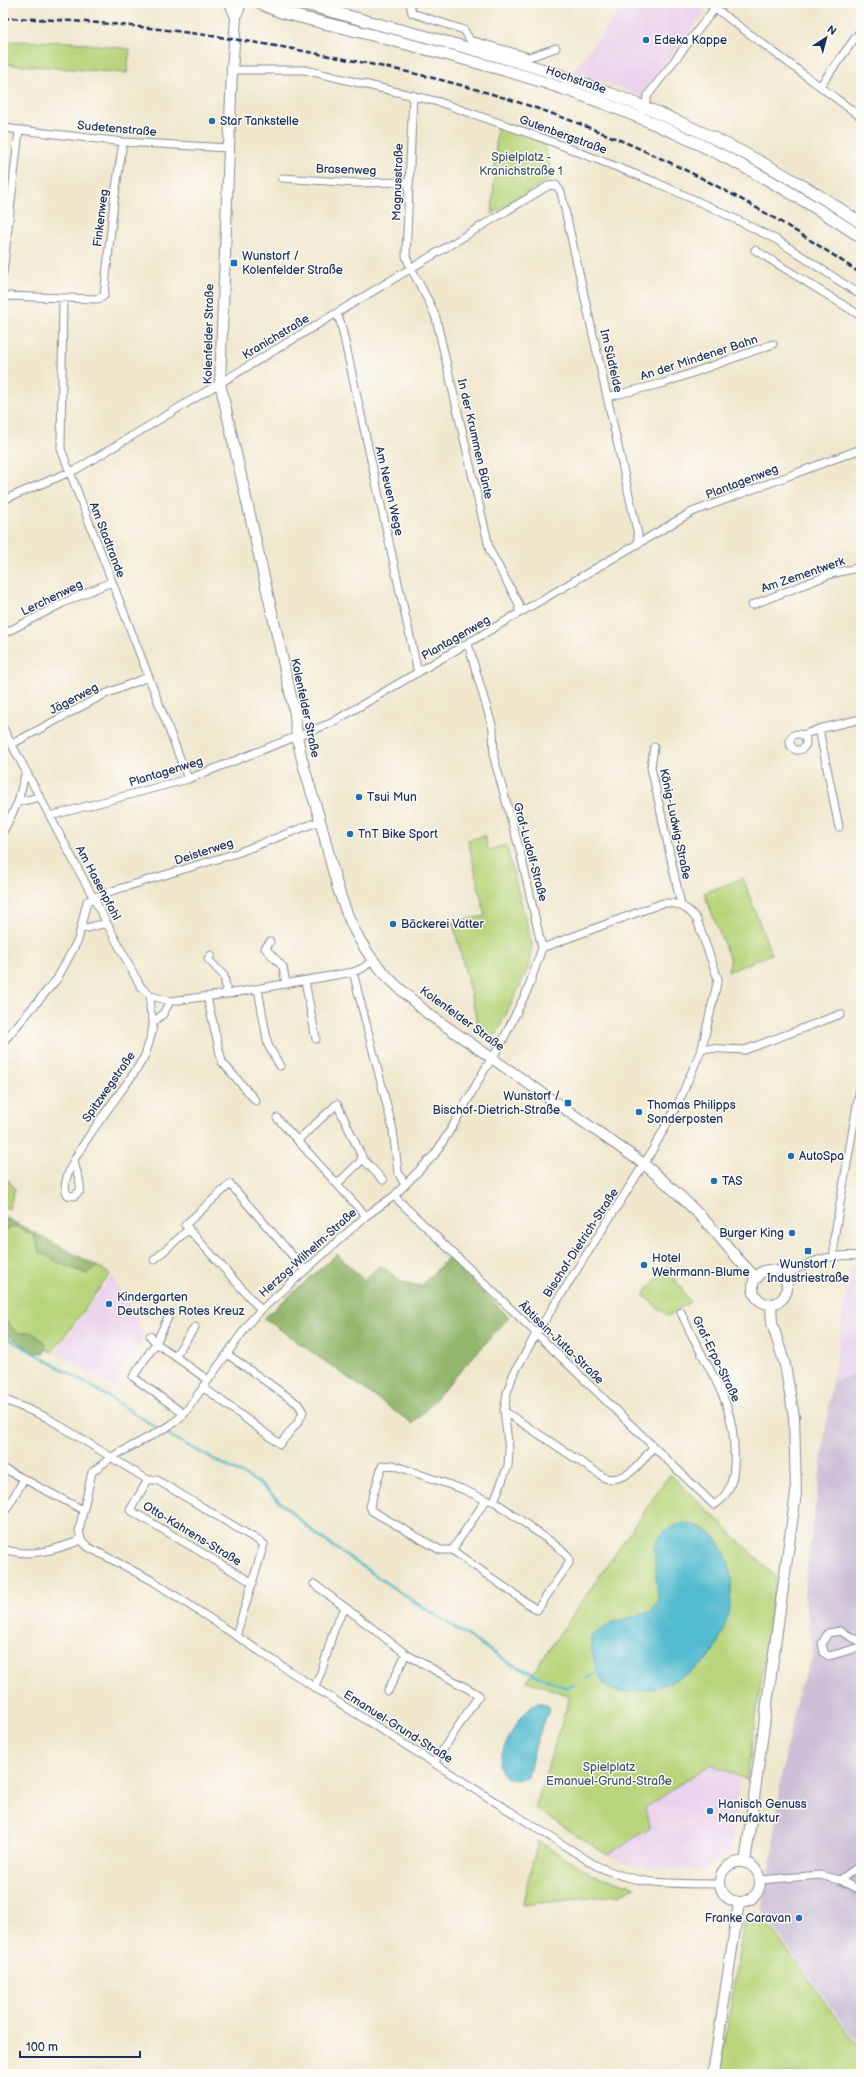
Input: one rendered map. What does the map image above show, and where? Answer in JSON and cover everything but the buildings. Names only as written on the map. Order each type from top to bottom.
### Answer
[{"type":"main road","points":[[230,3],[236,17]]},
{"type":"main road","name":"Kolenfelder Straße","points":[[241,3],[236,17],[232,70],[220,383],[295,714],[296,737],[332,866],[348,913],[361,943],[373,960],[397,986],[428,1013],[644,1164],[674,1190],[705,1221],[738,1260],[756,1278]]},
{"type":"main road","name":"Hochstraße","points":[[260,3],[297,15],[494,67],[643,112],[794,194],[861,237]]},
{"type":"main road","name":"Hochstraße","points":[[301,3],[502,57],[561,75],[643,112],[761,162],[861,223]]},
{"type":"main road","points":[[775,1271],[783,1277],[787,1286],[787,1292],[781,1301],[766,1304],[757,1298],[754,1288],[756,1278],[760,1274],[775,1271]]},
{"type":"main road","points":[[745,1863],[758,1780],[796,1492],[794,1417],[785,1364],[772,1323],[771,1304]]},
{"type":"main road","points":[[739,1862],[745,1863],[755,1869],[760,1880],[757,1893],[746,1901],[734,1901],[725,1894],[721,1884],[721,1877],[728,1867],[739,1862]]},
{"type":"main road","points":[[712,2074],[739,1902]]},
{"type":"street","points":[[410,3],[412,13],[464,30],[470,40],[529,56],[556,48]]},
{"type":"street","points":[[643,112],[648,95],[712,5],[861,117]]},
{"type":"street","points":[[820,86],[861,30]]},
{"type":"street","name":"Gutenbergstraße","points":[[232,70],[305,70],[439,102],[545,139],[655,182],[777,240],[861,295]]},
{"type":"street","name":"Magnusstraße","points":[[410,269],[406,256],[412,95]]},
{"type":"street","name":"Sudetenstraße","points":[[3,128],[123,142],[229,148]]},
{"type":"street","points":[[3,273],[19,130]]},
{"type":"street","name":"Finkenweg","points":[[63,298],[98,299],[104,296],[114,201],[123,142]]},
{"type":"street","name":"Brasenweg","points":[[282,178],[357,183],[409,182]]},
{"type":"street","name":"Kranichstraße","points":[[3,500],[69,473],[548,186],[556,186]]},
{"type":"street","name":"Im Südfelde","points":[[556,186],[561,192],[638,534],[638,543]]},
{"type":"street","points":[[755,250],[861,316]]},
{"type":"street","name":"In der Krummen Bünte","points":[[410,269],[430,302],[436,318],[490,551],[519,604],[519,613]]},
{"type":"street","points":[[3,296],[63,298]]},
{"type":"street","name":"Am Stadtrande","points":[[63,298],[61,449],[188,779]]},
{"type":"street","name":"Am Neuen Wege","points":[[336,314],[341,324],[418,673]]},
{"type":"street","name":"An der Mindener Bahn","points":[[607,396],[664,383],[773,344]]},
{"type":"street","name":"Plantagenweg","points":[[50,816],[188,779],[331,723],[692,512],[861,449]]},
{"type":"street","name":"Am Zementwerk","points":[[752,605],[831,574],[861,567]]},
{"type":"street","name":"Lerchenweg","points":[[3,634],[63,603],[111,582]]},
{"type":"street","name":"Graf-Ludolf-Straße","points":[[468,644],[493,730],[494,758],[520,851],[542,948]]},
{"type":"street","name":"Jägerweg","points":[[12,744],[103,695],[148,677]]},
{"type":"street","points":[[803,735],[819,729],[861,719]]},
{"type":"street","name":"Am Hasenpfahl","points":[[3,728],[136,978],[141,987],[151,996]]},
{"type":"street","points":[[819,729],[839,826]]},
{"type":"street","name":"König-Ludwig-Straße","points":[[654,747],[651,767],[681,906]]},
{"type":"street","points":[[3,832],[18,802],[26,771]]},
{"type":"street","points":[[18,802],[40,797]]},
{"type":"street","name":"Deisterweg","points":[[93,897],[237,853],[320,821]]},
{"type":"street","points":[[3,1042],[57,979],[82,929],[87,901],[93,897]]},
{"type":"street","points":[[492,1058],[528,989],[542,948],[663,903],[681,906],[692,913],[697,920],[718,979],[702,1048],[677,1106],[644,1164]]},
{"type":"street","points":[[82,929],[107,924]]},
{"type":"street","points":[[270,942],[265,948],[283,967],[286,984]]},
{"type":"street","points":[[211,955],[208,959],[224,976],[227,994]]},
{"type":"street","points":[[151,996],[170,1001],[258,989],[353,972],[363,968],[373,960]]},
{"type":"street","points":[[353,972],[364,1022],[393,1130],[398,1172],[405,1185]]},
{"type":"street","points":[[305,981],[316,1038]]},
{"type":"street","points":[[258,989],[268,1045],[280,1066]]},
{"type":"street","name":"Spitzwegstraße","points":[[151,996],[150,1009],[154,1022]]},
{"type":"street","points":[[207,997],[222,1062],[256,1101]]},
{"type":"street","name":"Spitzwegstraße","points":[[74,1160],[92,1130],[140,1066],[154,1022],[163,1014],[170,1001]]},
{"type":"street","points":[[702,1048],[745,1050],[842,1014]]},
{"type":"street","name":"Herzog-Wilhelm-Straße","points":[[81,1540],[79,1530],[92,1472],[112,1457],[167,1428],[184,1414],[226,1354],[261,1310],[366,1216],[394,1196],[434,1154],[454,1124],[492,1058]]},
{"type":"street","points":[[834,1255],[834,1239],[861,1082]]},
{"type":"street","points":[[298,1140],[337,1104],[363,1159],[382,1180]]},
{"type":"street","points":[[277,1118],[366,1216]]},
{"type":"street","points":[[337,1184],[363,1159]]},
{"type":"street","name":"Bischof-Dietrich-Straße","points":[[494,1501],[508,1466],[509,1450],[504,1411],[507,1392],[513,1375],[536,1334],[644,1164]]},
{"type":"street","points":[[261,1310],[185,1225],[230,1184],[305,1270]]},
{"type":"street","name":"Äbtissin-Jutta-Straße","points":[[394,1196],[714,1505]]},
{"type":"street","points":[[154,1260],[189,1229]]},
{"type":"street","points":[[783,1277],[812,1261],[834,1255],[861,1256]]},
{"type":"street","name":"Graf-Erpo-Straße","points":[[681,1312],[697,1348],[721,1390],[729,1410],[734,1431],[733,1472],[729,1489],[723,1499],[714,1505]]},
{"type":"street","points":[[169,1316],[156,1343],[133,1377],[184,1414]]},
{"type":"street","points":[[175,1356],[195,1327]]},
{"type":"street","points":[[150,1336],[156,1343],[208,1380]]},
{"type":"street","points":[[203,1387],[280,1444],[299,1421],[303,1412],[298,1404],[226,1354]]},
{"type":"street","name":"Otto-Kahrens-Straße","points":[[3,1399],[46,1417],[148,1480],[158,1480],[264,1544],[236,1636]]},
{"type":"street","points":[[504,1411],[605,1478],[612,1479],[628,1474],[640,1464],[653,1447]]},
{"type":"street","points":[[393,1465],[462,1489],[486,1500],[494,1501],[558,1547],[569,1558],[569,1563],[537,1610],[452,1550],[440,1550],[372,1511],[370,1506],[382,1466],[393,1465]]},
{"type":"street","points":[[3,1468],[83,1510]]},
{"type":"street","points":[[6,1510],[24,1479]]},
{"type":"street","name":"Otto-Kahrens-Straße","points":[[148,1480],[130,1510],[253,1582]]},
{"type":"street","points":[[452,1550],[486,1500]]},
{"type":"street","points":[[3,1549],[20,1553],[51,1551],[81,1540]]},
{"type":"street","name":"Emanuel-Grund-Straße","points":[[81,1540],[88,1547],[153,1581],[314,1687],[584,1859],[611,1873],[644,1882],[721,1884]]},
{"type":"street","points":[[314,1584],[406,1654],[479,1695],[434,1763]]},
{"type":"street","points":[[314,1687],[322,1675],[338,1617],[346,1608]]},
{"type":"street","points":[[861,1642],[840,1631],[828,1633],[822,1643],[824,1653],[829,1656],[861,1647]]},
{"type":"street","points":[[388,1691],[406,1654]]},
{"type":"street","points":[[840,1880],[855,1869],[861,1868]]},
{"type":"street","points":[[760,1880],[820,1874],[840,1880],[860,1891]]},
{"type":"shaded area","points":[[625,3],[694,3],[705,12],[641,96],[574,70]]},
{"type":"shaded area","points":[[861,1246],[861,1372],[832,1382],[850,1273]]},
{"type":"shaded area","name":"Kindergarten Deutsches Rotes Kreuz","points":[[112,1275],[144,1333],[141,1344],[120,1374],[117,1388],[55,1353]]},
{"type":"shaded area","points":[[861,1372],[861,2047],[761,1911],[771,1864],[782,1771],[799,1689],[813,1657],[804,1592],[832,1382]]},
{"type":"shaded area","points":[[711,1764],[740,1777],[731,1852],[705,1869],[666,1870],[630,1865],[607,1855],[650,1828],[644,1808]]},
{"type":"green space","points":[[3,41],[71,42],[130,49],[127,73],[3,64]]},
{"type":"green space","name":"Spielplatz - Kranichstraße 1","points":[[497,125],[536,138],[545,146],[552,177],[492,214]]},
{"type":"green space","points":[[485,836],[488,850],[506,845],[532,944],[528,969],[496,1035],[485,1036],[480,1033],[453,922],[485,916],[468,840]]},
{"type":"green space","points":[[743,878],[771,954],[728,972],[730,960],[704,893]]},
{"type":"green space","points":[[8,1180],[15,1190],[9,1209],[3,1206],[3,1184]]},
{"type":"green space","points":[[3,1216],[97,1266],[87,1274],[59,1263],[39,1251],[34,1236],[17,1226],[3,1230]]},
{"type":"green space","points":[[17,1226],[34,1236],[39,1251],[87,1274],[97,1266],[110,1274],[53,1352],[45,1349],[46,1343],[18,1333],[3,1319],[3,1230]]},
{"type":"green space","points":[[337,1254],[364,1280],[380,1265],[402,1282],[421,1286],[449,1257],[509,1317],[413,1424],[264,1318]]},
{"type":"green space","points":[[667,1266],[690,1302],[668,1316],[643,1295]]},
{"type":"green space","points":[[3,1319],[18,1333],[31,1332],[46,1343],[44,1353],[34,1352],[3,1332]]},
{"type":"green space","name":"Spielplatz Emanuel-Grund-Straße","points":[[670,1474],[776,1577],[747,1780],[711,1764],[645,1808],[650,1828],[607,1855],[535,1808],[570,1696],[527,1681]]},
{"type":"green space","points":[[538,1841],[591,1874],[636,1887],[618,1895],[522,1905]]},
{"type":"green space","points":[[762,1916],[861,2050],[861,2074],[720,2074],[744,1920],[760,1918]]},
{"type":"water","points":[[681,1523],[697,1526],[710,1532],[720,1543],[727,1559],[730,1571],[731,1599],[724,1628],[718,1642],[703,1663],[685,1676],[645,1690],[620,1692],[610,1689],[602,1681],[597,1670],[592,1650],[591,1636],[613,1622],[650,1612],[658,1601],[654,1550],[655,1544],[663,1533]]},
{"type":"water","points":[[538,1702],[547,1704],[550,1708],[537,1740],[528,1776],[519,1780],[514,1780],[502,1773],[499,1763],[500,1758],[510,1734],[524,1713]]},
{"type":"waterway","points":[[3,1336],[82,1380],[168,1435],[259,1483],[317,1535],[395,1589],[511,1664],[566,1688],[573,1685]]},
{"type":"waterway","points":[[586,1679],[598,1672]]},
{"type":"railway","points":[[3,18],[113,24],[185,32],[257,43],[407,72],[500,97],[555,115],[609,136],[662,159],[713,184],[764,212],[861,274]]},
{"type":"place","name":"Edeka Kappe","points":[[646,40]]},
{"type":"place","name":"Star Tankstelle","points":[[212,121]]},
{"type":"place","name":"Wunstorf / Kolenfelder Straße","points":[[234,263]]},
{"type":"place","name":"Tsui Mun","points":[[359,797]]},
{"type":"place","name":"TnT Bike Sport","points":[[350,834]]},
{"type":"place","name":"Bäckerei Vatter","points":[[393,924]]},
{"type":"place","name":"Wunstorf / Bischof-Dietrich-Straße","points":[[568,1103]]},
{"type":"place","name":"Thomas Philipps Sonderposten","points":[[639,1112]]},
{"type":"place","name":"AutoSpa","points":[[791,1156]]},
{"type":"place","name":"TAS","points":[[714,1181]]},
{"type":"place","name":"Burger King","points":[[792,1233]]},
{"type":"place","name":"Wunstorf / Industriestraße","points":[[808,1251]]},
{"type":"place","name":"Hotel Wehrmann-Blume","points":[[644,1265]]},
{"type":"place","name":"Kindergarten Deutsches Rotes Kreuz","points":[[109,1304]]},
{"type":"place","name":"Hanisch Genuss Manufaktur","points":[[710,1811]]},
{"type":"place","name":"Franke Caravan","points":[[799,1918]]}]
